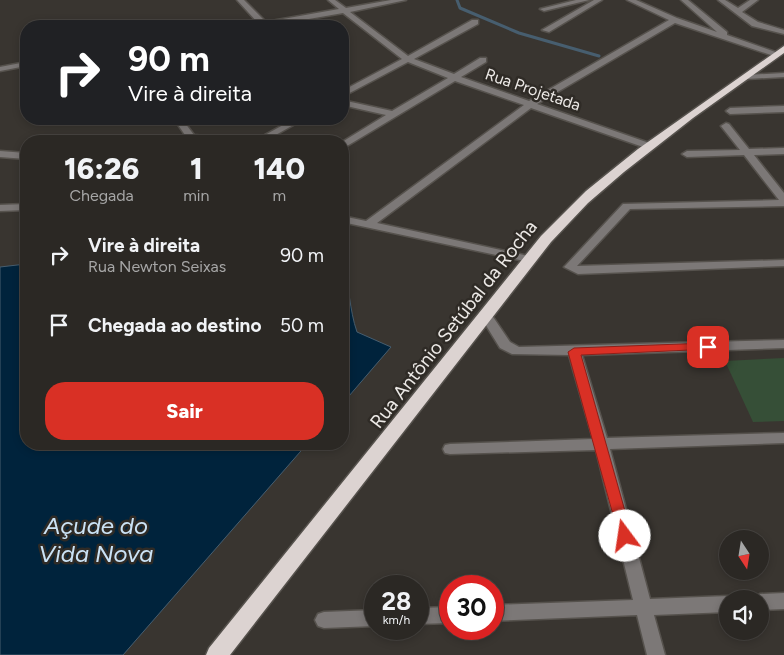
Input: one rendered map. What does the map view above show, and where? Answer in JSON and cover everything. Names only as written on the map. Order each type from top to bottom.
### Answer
[{"type":"highway","name":"Rua Antônio Setúbal da Rocha","points":[[216,655],[302,550],[485,314],[546,239],[597,188],[649,146],[702,106],[780,52]]},
{"type":"street","points":[[240,0],[258,20]]},
{"type":"street","name":"Rua Projetada","points":[[331,0],[406,58],[453,77],[532,103],[649,146]]},
{"type":"street","points":[[296,20],[403,0]]},
{"type":"street","points":[[544,9],[586,0]]},
{"type":"street","points":[[546,30],[599,0]]},
{"type":"street","points":[[630,0],[674,20],[730,39],[780,52]]},
{"type":"street","points":[[684,0],[730,39]]},
{"type":"street","points":[[721,0],[755,24],[784,32]]},
{"type":"street","points":[[737,12],[755,0]]},
{"type":"street","points":[[369,224],[532,103],[674,20]]},
{"type":"street","points":[[349,91],[406,58],[475,22]]},
{"type":"street","points":[[349,142],[483,60]]},
{"type":"street","points":[[0,69],[20,65]]},
{"type":"street","points":[[746,77],[784,75]]},
{"type":"street","points":[[768,76],[784,86]]},
{"type":"street","points":[[349,104],[392,114]]},
{"type":"street","points":[[730,111],[784,109]]},
{"type":"street","points":[[270,135],[289,125]]},
{"type":"street","points":[[726,126],[748,152],[784,202]]},
{"type":"street","points":[[687,154],[784,151]]},
{"type":"street","points":[[0,154],[20,156]]},
{"type":"street","points":[[784,202],[633,205],[623,208],[570,264],[572,269],[578,271],[784,264]]},
{"type":"street","points":[[0,208],[20,206]]},
{"type":"street","points":[[349,220],[529,260]]},
{"type":"street","points":[[485,314],[505,345],[511,350],[574,352],[784,344]]},
{"type":"street","points":[[574,352],[602,446],[656,655]]},
{"type":"street","points":[[450,449],[602,446],[784,438]]},
{"type":"street","points":[[769,602],[784,601]]},
{"type":"street","points":[[504,613],[719,604]]},
{"type":"street","points":[[324,620],[364,618]]},
{"type":"green space","points":[[784,358],[784,421],[753,422],[725,361]]},
{"type":"water","name":"Açude do Vida Nova","points":[[20,265],[20,450],[302,450],[123,655],[0,655],[0,267]]},
{"type":"water","points":[[349,295],[357,332],[391,347],[349,396]]},
{"type":"waterway","points":[[457,0],[460,8],[519,33],[599,56]]},
{"type":"route","points":[[625,536],[583,376],[574,352],[708,347]]}]
